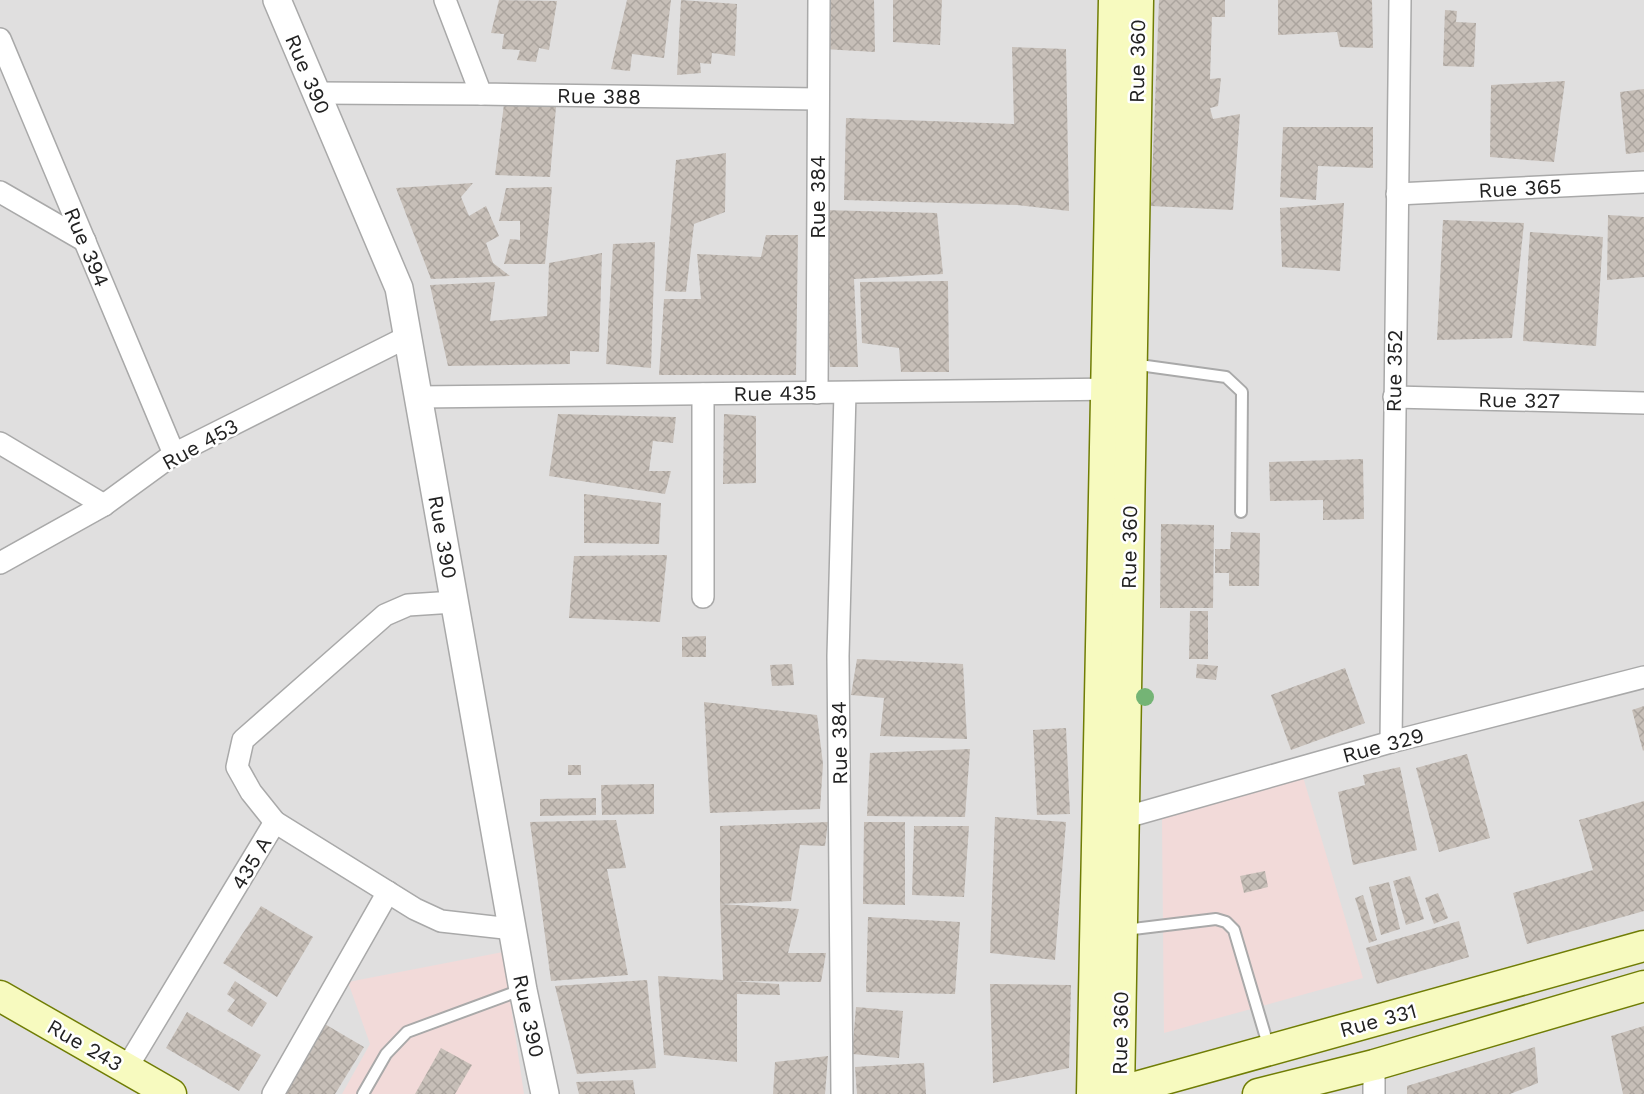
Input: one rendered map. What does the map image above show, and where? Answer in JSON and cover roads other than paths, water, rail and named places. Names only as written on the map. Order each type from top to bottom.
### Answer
[{"type":"main road","points":[[1110,1093],[1123,380],[1114,0]]},
{"type":"main road","name":"Rue 360","points":[[1110,1093],[1122,930],[1123,380],[1138,0]]},
{"type":"main road","name":"Rue 331","points":[[1110,1093],[1644,946]]},
{"type":"main road","name":"Rue 331","points":[[1258,1094],[1374,1079],[1644,986]]},
{"type":"main road","name":"Rue 243","points":[[0,996],[171,1094]]},
{"type":"street","name":"Rue 390","points":[[277,0],[399,288],[541,1086]]},
{"type":"street","points":[[445,0],[481,94]]},
{"type":"street","name":"Rue 384","points":[[817,393],[819,0]]},
{"type":"street","name":"Rue 352","points":[[1391,741],[1400,0]]},
{"type":"street","name":"Rue 394","points":[[0,39],[174,454]]},
{"type":"street","name":"Rue 388","points":[[316,93],[818,99]]},
{"type":"street","name":"Rue 365","points":[[1397,194],[1644,182]]},
{"type":"street","points":[[0,192],[85,241]]},
{"type":"street","name":"Rue 453","points":[[0,562],[104,505],[174,454],[407,337]]},
{"type":"street","name":"Rue 435","points":[[418,397],[845,393],[1123,380]]},
{"type":"street","name":"Rue 384","points":[[842,1094],[838,656],[845,393]]},
{"type":"street","points":[[703,394],[703,597]]},
{"type":"street","name":"Rue 327","points":[[1394,397],[1644,403]]},
{"type":"street","points":[[0,443],[104,505]]},
{"type":"street","points":[[275,822],[251,792],[237,767],[243,740],[385,615],[408,605],[454,602]]},
{"type":"street","name":"Rue 329","points":[[1124,818],[1391,741],[1644,677]]},
{"type":"street","name":"435 A","points":[[126,1069],[275,822],[388,892],[441,921],[512,928]]},
{"type":"street","points":[[273,1094],[388,892]]},
{"type":"lane","points":[[1123,380],[1226,377],[1242,392],[1241,512]]},
{"type":"lane","points":[[1122,930],[1216,919],[1226,922],[1234,930],[1270,1050]]},
{"type":"lane","points":[[363,1094],[386,1054],[407,1032],[523,990]]}]
